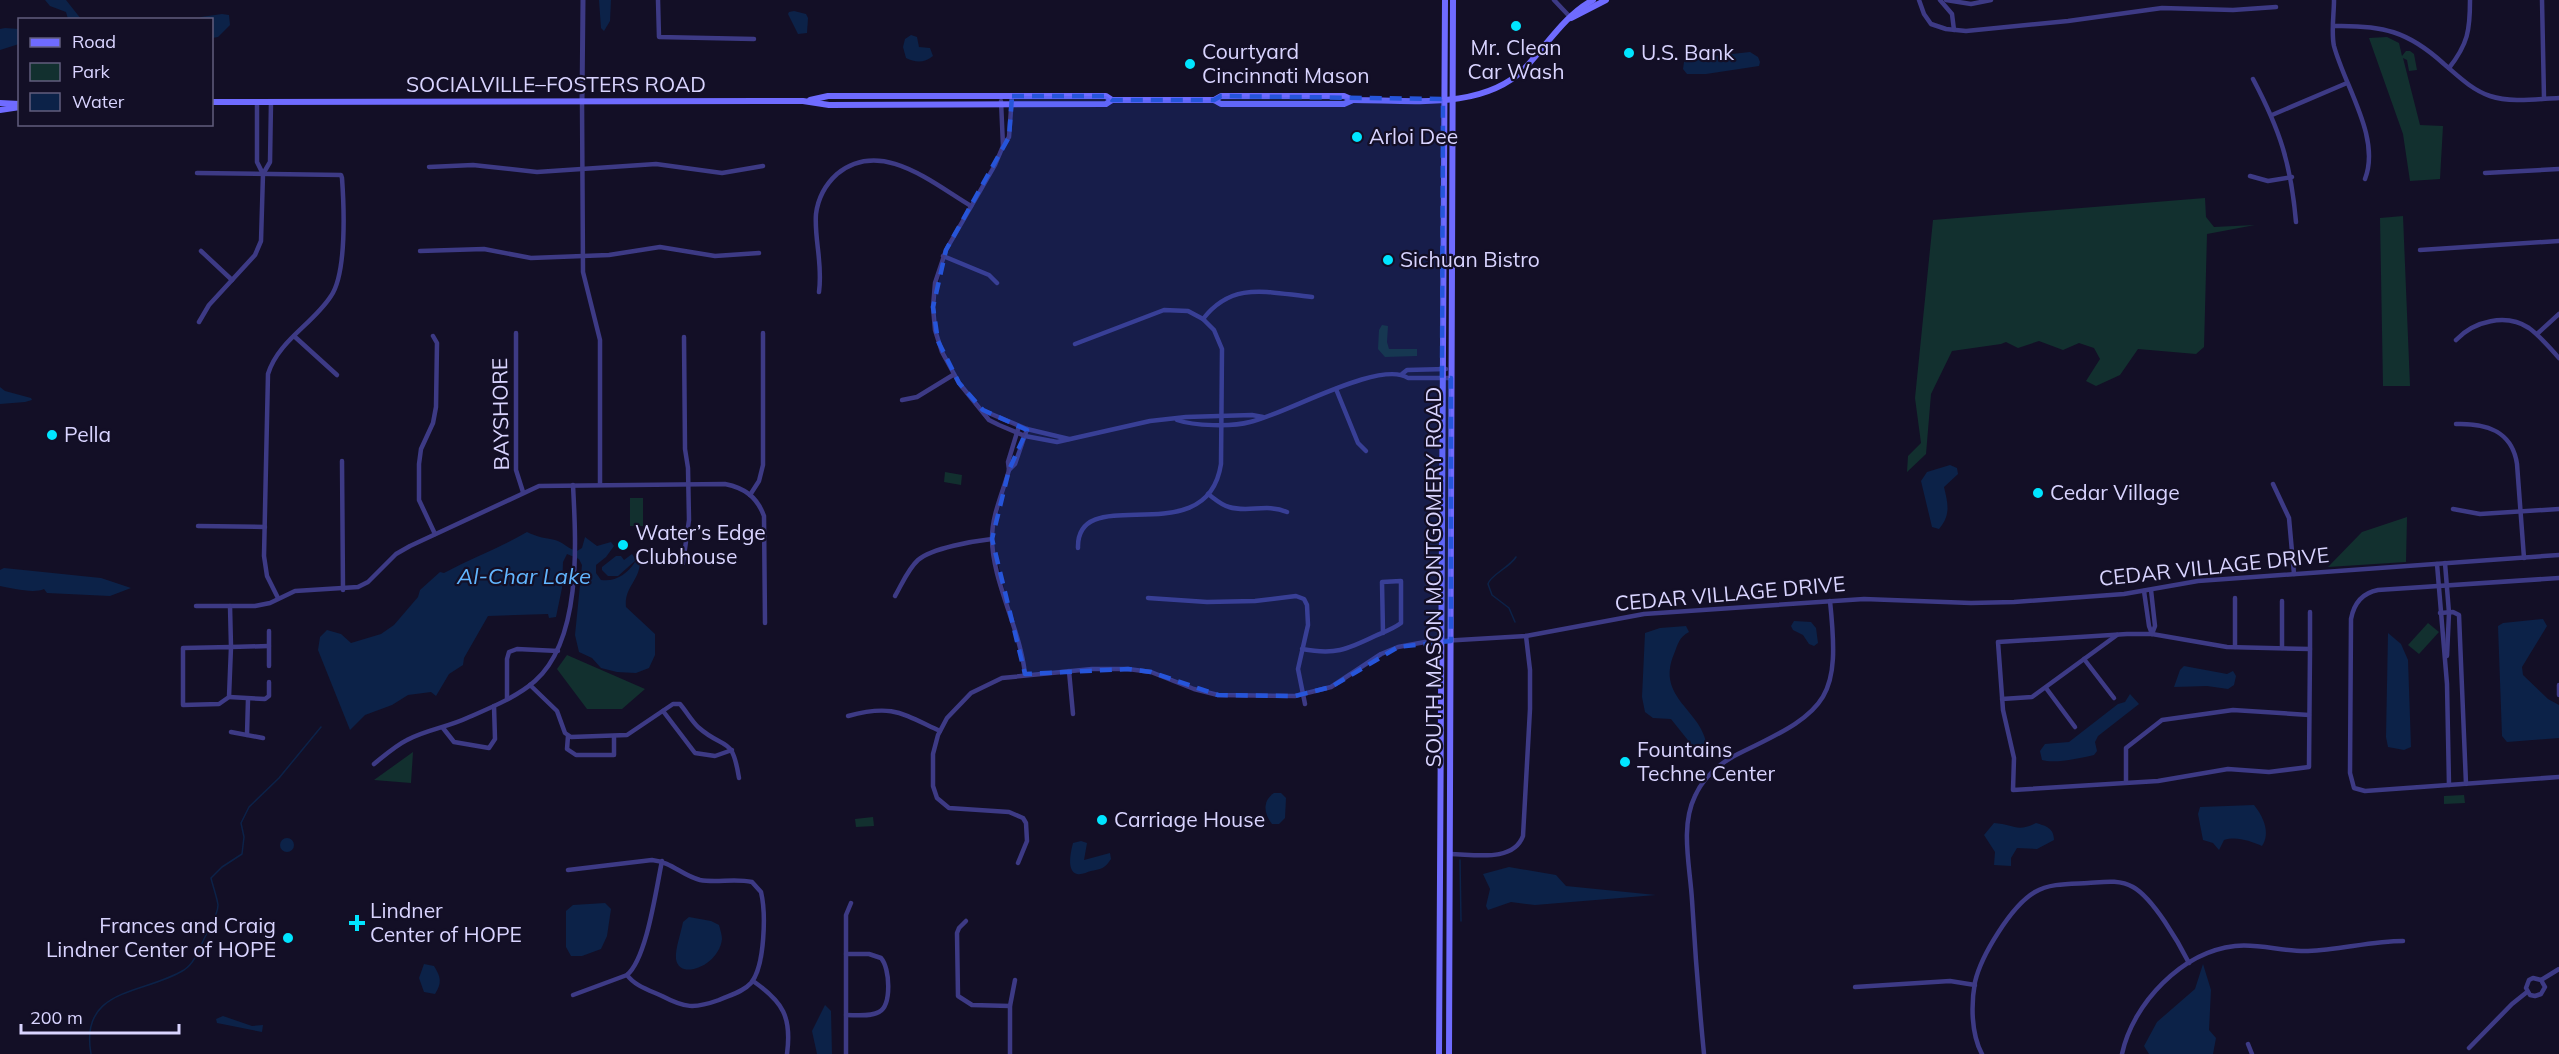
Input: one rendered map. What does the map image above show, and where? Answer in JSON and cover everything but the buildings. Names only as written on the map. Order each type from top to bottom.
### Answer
[{"type":"main road","name":"SOUTH MASON MONTGOMERY ROAD","points":[[1439,1054],[1445,0]]},
{"type":"main road","name":"SOUTH MASON MONTGOMERY ROAD","points":[[1449,1054],[1453,0]]},
{"type":"main road","name":"SOCIALVILLE–FOSTERS ROAD","points":[[803,101],[828,96],[1106,96],[1112,100],[1214,100],[1221,96],[1344,96],[1353,100],[1452,99],[1484,94],[1510,81],[1579,8],[1593,0]]},
{"type":"main road","name":"SOCIALVILLE–FOSTERS ROAD","points":[[1571,18],[1606,0]]},
{"type":"main road","name":"SOCIALVILLE–FOSTERS ROAD","points":[[213,102],[803,101],[829,105],[1107,104],[1112,100]]},
{"type":"main road","points":[[0,103],[18,105]]},
{"type":"main road","points":[[0,110],[18,106]]},
{"type":"street","points":[[583,0],[582,254],[584,284],[596,317],[600,340],[600,484]]},
{"type":"street","points":[[658,0],[659,37],[754,39]]},
{"type":"street","points":[[1554,0],[1571,18]]},
{"type":"street","points":[[1919,0],[1931,24],[1954,30],[1997,29],[2175,7],[2233,10],[2277,7]]},
{"type":"street","points":[[1940,0],[1952,14],[1954,30]]},
{"type":"street","points":[[1946,0],[1971,4],[1991,0]]},
{"type":"street","points":[[2175,0],[2175,7]]},
{"type":"street","points":[[2334,0],[2334,45],[2369,145],[2369,167],[2365,179]]},
{"type":"street","points":[[2448,68],[2466,42],[2470,27],[2470,0]]},
{"type":"street","points":[[2542,0],[2544,98]]},
{"type":"street","points":[[2334,26],[2374,26],[2390,30],[2422,45],[2473,88],[2487,95],[2514,100],[2559,98]]},
{"type":"street","points":[[2253,79],[2272,115],[2285,148],[2292,177],[2296,222]]},
{"type":"street","points":[[2272,115],[2347,83]]},
{"type":"street","points":[[1000,96],[1002,146]]},
{"type":"street","points":[[1012,96],[1010,133],[995,165],[943,256],[935,283],[934,318],[938,341],[953,375],[990,420],[1025,436],[1057,442],[1138,422],[1176,420],[1186,417],[1252,415],[1263,417]]},
{"type":"street","points":[[199,322],[209,305],[255,255],[261,241],[263,174],[257,162],[257,102]]},
{"type":"street","points":[[263,174],[270,162],[271,102]]},
{"type":"street","points":[[819,292],[821,268],[816,221],[818,205],[828,184],[845,168],[868,160],[895,163],[971,206]]},
{"type":"street","points":[[429,167],[473,165],[525,172],[663,165],[722,173],[763,166]]},
{"type":"street","points":[[2485,173],[2559,169]]},
{"type":"street","points":[[197,173],[341,175],[342,178],[342,261],[339,281],[330,298],[274,359],[268,374],[265,568],[278,598]]},
{"type":"street","points":[[2250,176],[2268,181],[2292,177]]},
{"type":"street","points":[[2420,250],[2559,241]]},
{"type":"street","points":[[420,251],[484,249],[531,258],[582,254],[609,255],[660,247],[715,256],[759,253]]},
{"type":"street","points":[[201,250],[232,280]]},
{"type":"street","points":[[943,256],[989,275],[997,283]]},
{"type":"street","points":[[1203,318],[1220,301],[1235,294],[1251,292],[1312,297]]},
{"type":"street","points":[[1075,344],[1164,310],[1188,311],[1203,318],[1214,330],[1222,349],[1220,472],[1208,494],[1193,506],[1178,512],[1092,519],[1081,529],[1078,548]]},
{"type":"street","points":[[2537,334],[2559,314]]},
{"type":"street","points":[[2456,340],[2478,324],[2517,322],[2537,334],[2559,358]]},
{"type":"street","name":"BAYSHORE","points":[[516,333],[516,470],[524,492]]},
{"type":"street","points":[[750,495],[759,481],[763,465],[763,333]]},
{"type":"street","points":[[294,336],[337,375]]},
{"type":"street","points":[[433,336],[437,343],[436,407],[419,456],[418,488],[421,508],[435,534]]},
{"type":"street","points":[[683,563],[688,539],[689,484],[685,449],[684,337]]},
{"type":"street","points":[[1402,374],[1407,370],[1451,369]]},
{"type":"street","points":[[1176,420],[1187,423],[1222,424],[1252,422],[1378,375],[1402,374],[1408,378],[1451,378]]},
{"type":"street","points":[[902,400],[917,397],[953,375]]},
{"type":"street","points":[[1336,389],[1354,436],[1366,451]]},
{"type":"street","points":[[983,410],[1027,429],[1069,439]]},
{"type":"street","points":[[2456,424],[2487,426],[2498,431],[2509,442],[2516,456],[2524,558]]},
{"type":"street","points":[[1009,471],[1008,462],[1019,426]]},
{"type":"street","points":[[1024,674],[1022,649],[998,572],[992,540],[995,514],[1009,471],[1015,464],[1027,429]]},
{"type":"street","points":[[342,461],[343,590]]},
{"type":"street","points":[[195,606],[262,605],[304,590],[343,590],[365,584],[403,550],[524,492],[547,484],[689,484],[734,486],[750,495],[761,508],[765,524],[765,623]]},
{"type":"street","points":[[374,764],[406,740],[494,706],[530,685],[558,651],[568,623],[574,560],[573,484]]},
{"type":"street","points":[[2273,484],[2289,518],[2294,574]]},
{"type":"street","points":[[1208,494],[1232,508],[1276,507],[1287,512]]},
{"type":"street","points":[[2453,509],[2480,514],[2559,509]]},
{"type":"street","points":[[198,526],[265,527]]},
{"type":"street","points":[[895,596],[913,566],[922,557],[971,543],[992,540]]},
{"type":"street","name":"CEDAR VILLAGE DRIVE","points":[[1018,863],[1027,841],[1026,823],[1023,818],[1009,812],[950,808],[937,798],[933,786],[933,758],[940,731],[954,709],[971,693],[991,681],[1024,674],[1116,669],[1143,670],[1218,695],[1284,697],[1303,695],[1342,682],[1381,654],[1398,646],[1526,636],[1644,614],[1888,599],[1990,603],[2144,591],[2198,581],[2559,555]]},
{"type":"street","points":[[2445,563],[2449,613],[2446,674]]},
{"type":"street","points":[[2437,564],[2446,674],[2449,785]]},
{"type":"street","points":[[2559,578],[2446,585],[2371,592],[2364,596],[2354,608],[2351,619],[2350,773],[2352,785],[2361,791],[2559,777]]},
{"type":"street","points":[[1302,649],[1317,652],[1343,651],[1383,633],[1401,623],[1401,581],[1382,582],[1383,633]]},
{"type":"street","points":[[2151,590],[2154,626],[2152,634]]},
{"type":"street","points":[[2144,591],[2152,634]]},
{"type":"street","points":[[1148,598],[1207,602],[1301,597],[1307,605],[1308,613],[1308,631],[1298,669],[1305,705]]},
{"type":"street","points":[[2235,598],[2235,647]]},
{"type":"street","points":[[1704,1054],[1688,849],[1690,810],[1700,785],[1721,763],[1792,728],[1819,704],[1828,687],[1833,667],[1830,601]]},
{"type":"street","points":[[2282,648],[2283,601]]},
{"type":"street","points":[[230,606],[230,698]]},
{"type":"street","points":[[2310,612],[2310,649],[2309,715],[2309,767],[2269,772],[2217,771],[2158,781],[2013,790],[2014,758],[2002,699],[1998,642],[2117,634],[2152,634],[2235,647],[2310,649]]},
{"type":"street","points":[[2440,613],[2459,615],[2466,784]]},
{"type":"street","points":[[269,631],[269,666]]},
{"type":"street","points":[[2002,699],[2032,697],[2117,634]]},
{"type":"street","points":[[1450,854],[1503,854],[1514,849],[1522,840],[1525,828],[1530,717],[1530,670],[1526,636]]},
{"type":"street","points":[[269,646],[183,648],[183,705],[219,704],[230,698],[265,699],[269,696],[269,682]]},
{"type":"street","points":[[507,698],[509,652],[517,650],[558,651]]},
{"type":"street","points":[[2084,659],[2114,698]]},
{"type":"street","points":[[1070,671],[1073,714]]},
{"type":"street","points":[[530,685],[560,714],[568,736],[567,749],[576,755],[614,755],[614,736]]},
{"type":"street","points":[[2559,685],[2559,695]]},
{"type":"street","points":[[2046,688],[2075,727]]},
{"type":"street","points":[[247,735],[248,699]]},
{"type":"street","points":[[568,736],[630,734],[673,704],[680,704],[697,726],[732,750],[739,778]]},
{"type":"street","points":[[442,728],[454,742],[489,748],[495,739],[494,706]]},
{"type":"street","points":[[848,716],[887,709],[902,713],[940,731]]},
{"type":"street","points":[[2126,782],[2126,748],[2162,720],[2233,710],[2309,715]]},
{"type":"street","points":[[663,711],[695,753],[715,756],[732,750]]},
{"type":"street","points":[[231,732],[263,738]]},
{"type":"street","points":[[568,870],[623,865],[640,861],[662,861],[702,880],[743,880],[757,886],[763,900],[762,954],[753,981],[742,991],[702,1006],[689,1007],[633,982],[627,975]]},
{"type":"street","points":[[573,995],[627,975],[638,962],[662,861]]},
{"type":"street","points":[[1982,1054],[1974,1029],[1975,985],[1986,957],[2017,907],[2038,890],[2064,884],[2111,882],[2134,887],[2150,903],[2189,963]]},
{"type":"street","points":[[846,1054],[846,915],[851,903]]},
{"type":"street","points":[[966,921],[957,933],[958,996],[972,1005],[1010,1006]]},
{"type":"street","points":[[2122,1054],[2130,1030],[2146,1002],[2165,982],[2189,963],[2211,952],[2234,946],[2308,951],[2403,941]]},
{"type":"street","points":[[846,954],[869,954],[881,958],[887,969],[887,996],[884,1009],[878,1013],[846,1015]]},
{"type":"street","points":[[2527,993],[2526,985],[2529,980],[2533,978],[2541,980],[2559,969]]},
{"type":"street","points":[[1010,1054],[1011,990],[1015,980]]},
{"type":"street","points":[[2527,993],[2535,996],[2541,994],[2545,987],[2541,980]]},
{"type":"street","points":[[753,981],[774,998],[787,1018],[790,1031],[787,1054]]},
{"type":"street","points":[[1855,987],[1950,981],[1975,985]]},
{"type":"street","points":[[2469,1048],[2512,1004],[2527,993]]},
{"type":"street","points":[[2248,1044],[2252,1054]]},
{"type":"highlighted area","points":[[1012,96],[1106,96],[1112,100],[1214,100],[1221,96],[1443,99],[1442,378],[1451,378],[1451,641],[1398,647],[1331,687],[1295,696],[1218,695],[1151,672],[1128,669],[1025,674],[992,539],[1009,470],[1027,430],[983,410],[959,383],[938,341],[933,307],[946,250],[1009,137]]},
{"type":"green space","points":[[2387,37],[2399,43],[2402,56],[2406,51],[2414,54],[2417,70],[2409,71],[2407,60],[2403,58],[2420,125],[2443,126],[2440,179],[2410,181],[2403,134],[2369,38]]},
{"type":"green space","points":[[2205,198],[2206,217],[2214,227],[2255,225],[2207,234],[2204,347],[2196,354],[2138,349],[2120,375],[2096,386],[2086,381],[2100,359],[2094,348],[2079,343],[2063,350],[2039,341],[2018,348],[2006,342],[1952,351],[1931,394],[1926,454],[1907,472],[1908,456],[1921,443],[1915,398],[1933,220]]},
{"type":"green space","points":[[2403,216],[2410,386],[2383,386],[2380,218]]},
{"type":"green space","points":[[1382,325],[1388,326],[1389,349],[1417,349],[1417,356],[1385,357],[1378,349],[1379,330]]},
{"type":"green space","points":[[945,472],[962,475],[961,485],[944,482]]},
{"type":"green space","points":[[630,498],[643,498],[643,526],[630,526]]},
{"type":"green space","points":[[2407,517],[2406,562],[2328,567],[2362,532]]},
{"type":"green space","points":[[2428,623],[2439,632],[2419,654],[2408,645]]},
{"type":"green space","points":[[567,655],[645,689],[622,709],[587,709],[557,669]]},
{"type":"green space","points":[[413,752],[411,783],[374,780]]},
{"type":"green space","points":[[2464,795],[2465,803],[2444,804],[2444,796]]},
{"type":"green space","points":[[873,817],[874,826],[856,827],[855,819]]},
{"type":"water","points":[[45,0],[66,0],[80,18],[68,18],[66,12],[50,6]]},
{"type":"water","points":[[599,0],[611,0],[610,21],[604,31],[601,28]]},
{"type":"water","points":[[794,11],[806,14],[807,33],[798,34],[788,14]]},
{"type":"water","points":[[229,15],[230,25],[218,37],[213,38],[213,18],[201,17]]},
{"type":"water","points":[[0,29],[18,29],[18,44],[0,50]]},
{"type":"water","points":[[911,35],[917,37],[919,47],[930,48],[933,56],[920,62],[906,58],[903,47],[905,39]]},
{"type":"water","points":[[1750,52],[1758,57],[1759,66],[1706,74],[1687,74],[1683,69],[1687,59]]},
{"type":"water","points":[[0,387],[5,391],[32,400],[0,404]]},
{"type":"water","points":[[1950,465],[1957,468],[1958,474],[1944,487],[1948,509],[1939,529],[1932,527],[1921,481],[1927,472]]},
{"type":"water","name":"Al-Char Lake","points":[[527,532],[558,541],[577,551],[582,548],[585,537],[597,546],[611,542],[614,546],[596,565],[596,573],[601,580],[616,578],[625,573],[635,562],[640,564],[637,576],[627,595],[626,607],[655,634],[655,655],[649,668],[636,673],[617,672],[601,668],[592,658],[579,652],[575,635],[582,565],[579,559],[567,554],[563,562],[562,588],[556,617],[549,618],[548,614],[488,616],[464,658],[463,665],[449,674],[436,696],[431,692],[408,695],[392,705],[365,715],[350,730],[318,650],[320,637],[327,630],[341,634],[351,643],[381,634],[394,625],[418,597],[420,590],[440,572],[444,573]]},
{"type":"water","points":[[632,554],[636,560],[618,576],[608,576],[602,570],[602,567],[616,556],[621,556],[624,560]]},
{"type":"water","points":[[4,568],[101,578],[131,588],[110,596],[47,593],[44,589],[22,590],[0,586],[0,570]]},
{"type":"water","points":[[2543,619],[2547,626],[2522,667],[2523,675],[2548,699],[2559,705],[2559,738],[2507,742],[2502,736],[2498,626],[2503,623]]},
{"type":"water","points":[[1794,621],[1811,622],[1816,628],[1818,643],[1814,646],[1809,644],[1803,635],[1793,630],[1791,626]]},
{"type":"water","points":[[1686,626],[1689,632],[1681,639],[1674,654],[1670,669],[1671,682],[1675,693],[1704,735],[1707,748],[1701,750],[1691,744],[1671,719],[1653,718],[1645,712],[1642,697],[1645,633],[1660,628]]},
{"type":"water","points":[[2388,633],[2401,644],[2408,660],[2411,747],[2404,750],[2388,747],[2386,737]]},
{"type":"water","points":[[2184,666],[2227,674],[2233,671],[2236,676],[2234,685],[2228,689],[2207,686],[2174,687],[2180,670]]},
{"type":"water","points":[[2130,694],[2139,704],[2098,736],[2095,742],[2097,751],[2094,755],[2060,761],[2042,760],[2040,751],[2045,744],[2069,742],[2118,704],[2125,702]]},
{"type":"water","points":[[1274,793],[1281,793],[1286,798],[1285,818],[1279,824],[1272,824],[1266,811],[1266,803]]},
{"type":"water","points":[[2254,805],[2266,830],[2262,846],[2243,840],[2229,839],[2224,840],[2219,850],[2213,843],[2203,840],[2198,814],[2200,807]]},
{"type":"water","points":[[1994,823],[2019,828],[2036,823],[2051,830],[2054,840],[2037,849],[2017,848],[2011,858],[2011,866],[1994,865],[1995,852],[1984,835]]},
{"type":"water","points":[[284,838],[290,838],[294,845],[290,852],[284,852],[280,848],[280,842]]},
{"type":"water","points":[[1081,841],[1087,843],[1084,860],[1110,853],[1111,859],[1101,869],[1077,874],[1071,869],[1070,856],[1073,843]]},
{"type":"water","points":[[1509,867],[1556,875],[1566,886],[1656,895],[1535,905],[1511,902],[1488,910],[1486,906],[1490,889],[1483,874]]},
{"type":"water","points":[[605,903],[611,909],[607,936],[601,949],[582,956],[571,956],[566,947],[566,911],[573,905]]},
{"type":"water","points":[[689,917],[711,921],[719,925],[722,939],[714,957],[707,963],[699,967],[684,969],[679,966],[676,959],[677,946],[683,922]]},
{"type":"water","points":[[424,964],[434,966],[438,973],[440,983],[435,994],[424,992],[419,978]]},
{"type":"water","points":[[2203,964],[2211,990],[2209,1030],[2216,1038],[2213,1054],[2149,1054],[2144,1046],[2157,1022],[2195,989]]},
{"type":"water","points":[[825,1005],[831,1011],[832,1054],[817,1054],[812,1031]]},
{"type":"water","points":[[223,1016],[252,1026],[263,1025],[262,1032],[217,1023],[216,1019]]},
{"type":"waterway","points":[[1515,622],[1509,608],[1492,595],[1488,584],[1516,557]]},
{"type":"waterway","points":[[91,1054],[90,1032],[95,1016],[104,1005],[118,996],[168,978],[192,963],[218,909],[211,878],[222,867],[242,854],[244,837],[241,823],[249,807],[279,778],[321,727]]},
{"type":"waterway","points":[[1460,860],[1461,921]]},
{"type":"place","name":"Mr. Clean Car Wash","points":[[1516,26]]},
{"type":"place","name":"U.S. Bank","points":[[1629,53]]},
{"type":"place","name":"Courtyard Cincinnati Mason","points":[[1190,64]]},
{"type":"place","name":"Arloi Dee","points":[[1357,137]]},
{"type":"place","name":"Sichuan Bistro","points":[[1388,260]]},
{"type":"place","name":"Pella","points":[[52,435]]},
{"type":"place","name":"Cedar Village","points":[[2038,493]]},
{"type":"place","name":"Water’s Edge Clubhouse","points":[[623,545]]},
{"type":"place","name":"Fountains Techne Center","points":[[1625,762]]},
{"type":"place","name":"Carriage House","points":[[1102,820]]},
{"type":"place","name":"Lindner Center of HOPE","points":[[357,923]]},
{"type":"place","name":"Frances and Craig Lindner Center of HOPE","points":[[288,938]]}]
